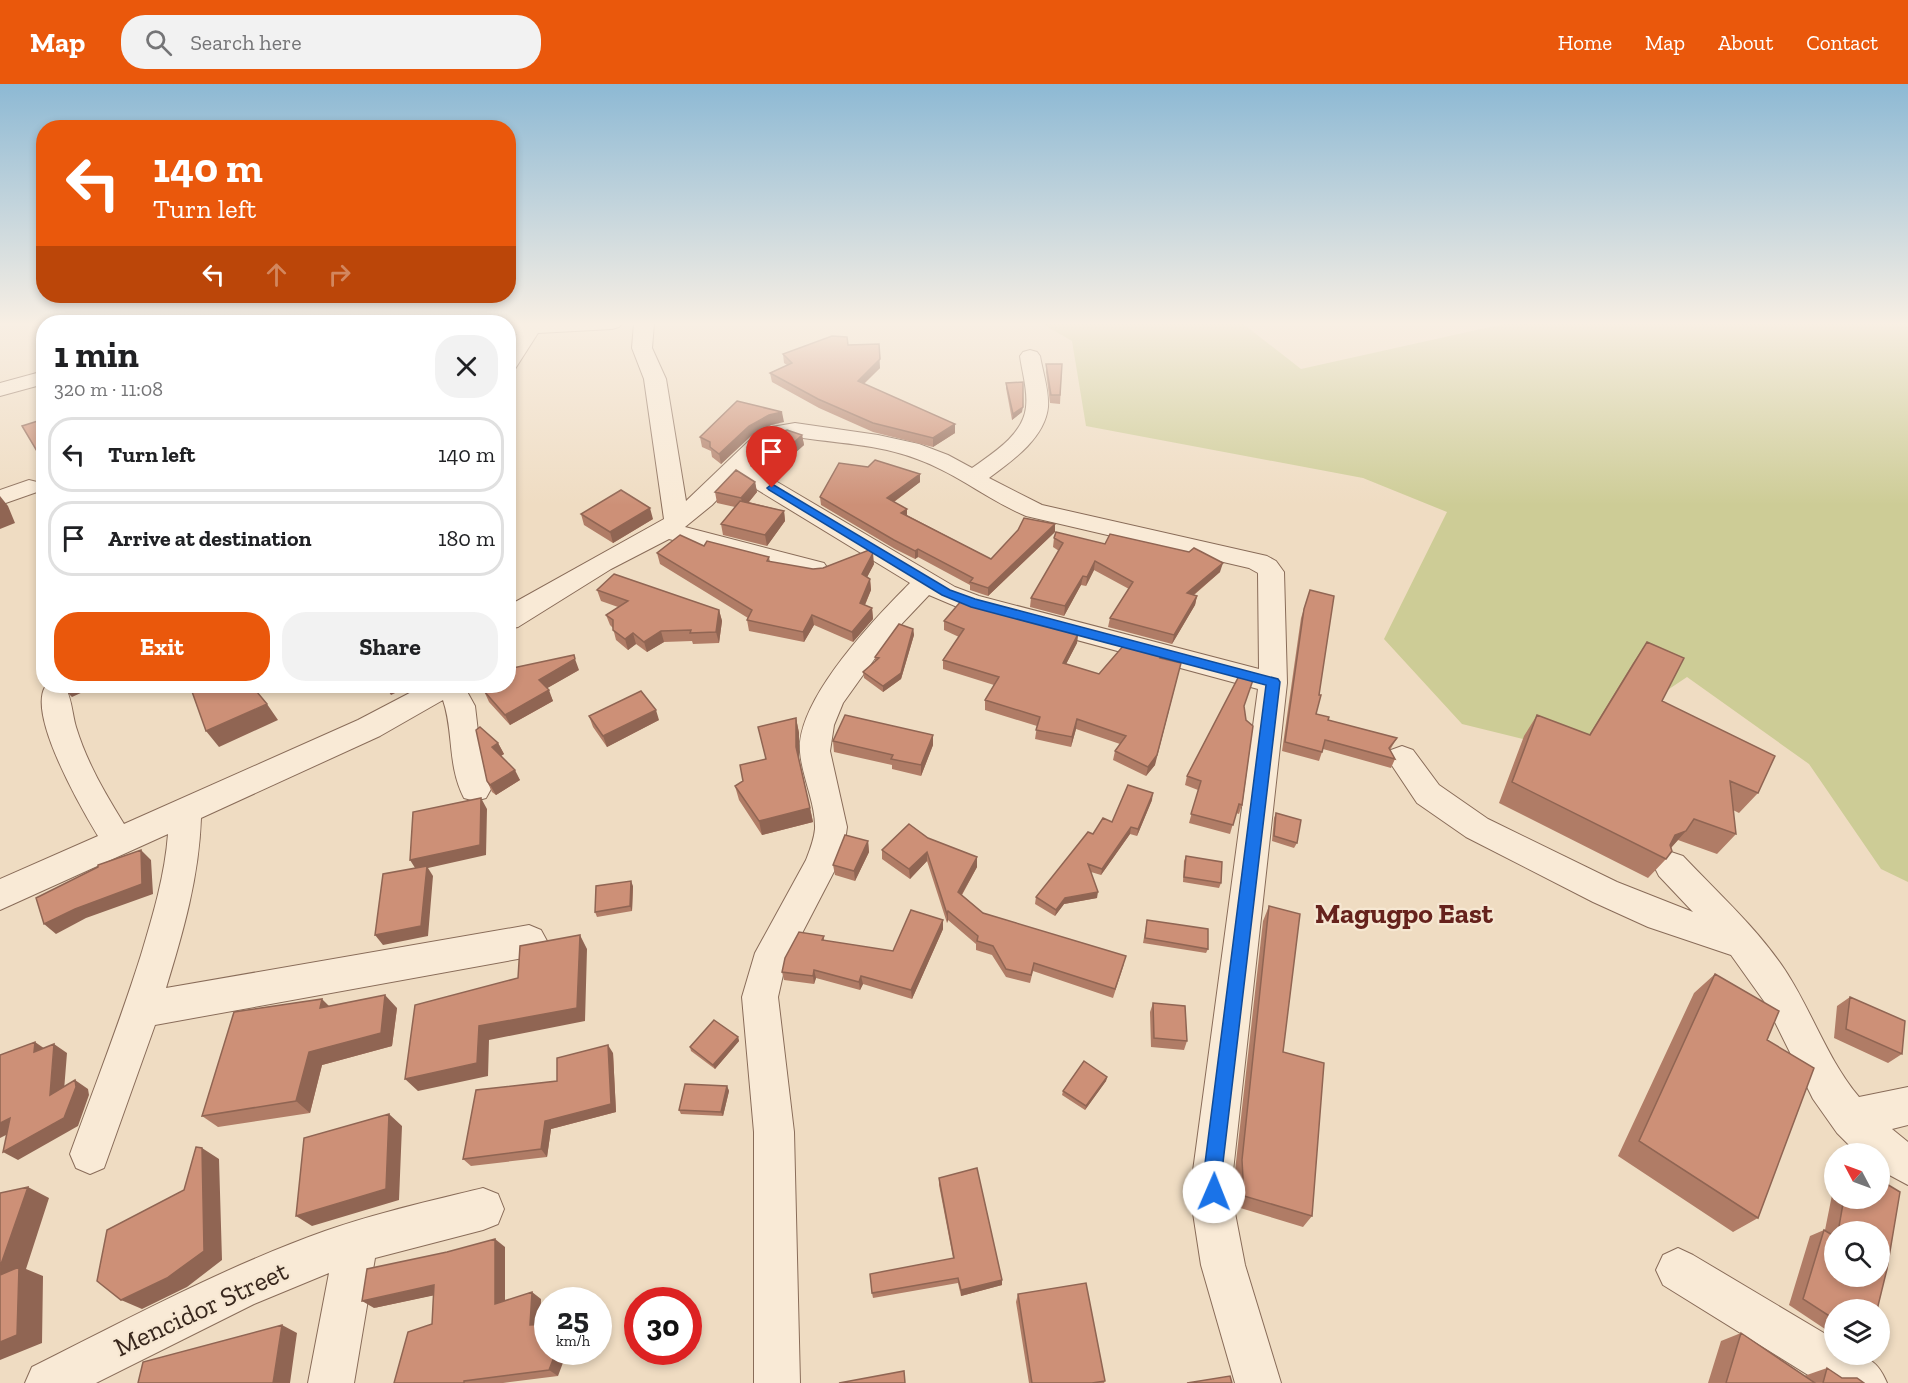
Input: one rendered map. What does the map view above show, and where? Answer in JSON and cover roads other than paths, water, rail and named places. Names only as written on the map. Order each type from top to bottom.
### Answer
[{"type":"street","points":[[0,390],[22,384]]},
{"type":"street","points":[[656,384],[671,525]]},
{"type":"street","points":[[973,479],[1022,438],[1033,425],[1038,408],[1034,384]]},
{"type":"street","points":[[516,614],[671,525],[703,500],[760,443],[771,436],[795,430],[907,448],[943,462],[1017,504],[1035,511],[1245,558],[1267,567],[1271,572],[1273,682],[1213,1171],[1214,1213],[1223,1265],[1258,1383]]},
{"type":"street","points":[[736,467],[946,593],[971,603],[1273,682]]},
{"type":"street","points":[[0,498],[29,487]]},
{"type":"street","points":[[671,525],[815,569]]},
{"type":"street","points":[[777,1383],[774,1132],[760,997],[768,964],[822,862],[829,841],[831,827],[815,751],[819,725],[830,699],[883,626],[927,581]]},
{"type":"street","points":[[0,895],[369,728],[432,693]]},
{"type":"street","points":[[454,693],[459,698],[464,744],[475,789]]},
{"type":"street","points":[[55,694],[62,726],[80,778],[118,842]]},
{"type":"street","points":[[1402,758],[1428,794],[1450,812],[1477,828],[1605,892],[1660,916],[1745,944]]},
{"type":"street","points":[[90,1154],[141,1010],[164,935],[181,861],[185,813]]},
{"type":"street","points":[[1671,866],[1745,944],[1777,989],[1826,1084],[1851,1119],[1881,1149],[1908,1165]]},
{"type":"street","points":[[141,1010],[529,941]]},
{"type":"street","points":[[1851,1119],[1908,1107]]},
{"type":"street","name":"Mencidor Street","points":[[48,1383],[249,1284],[356,1242],[483,1209]]},
{"type":"street","points":[[331,1383],[356,1242]]},
{"type":"street","points":[[1678,1270],[1864,1383]]},
{"type":"district","name":"Magugpo East","points":[[1404,913]]}]
